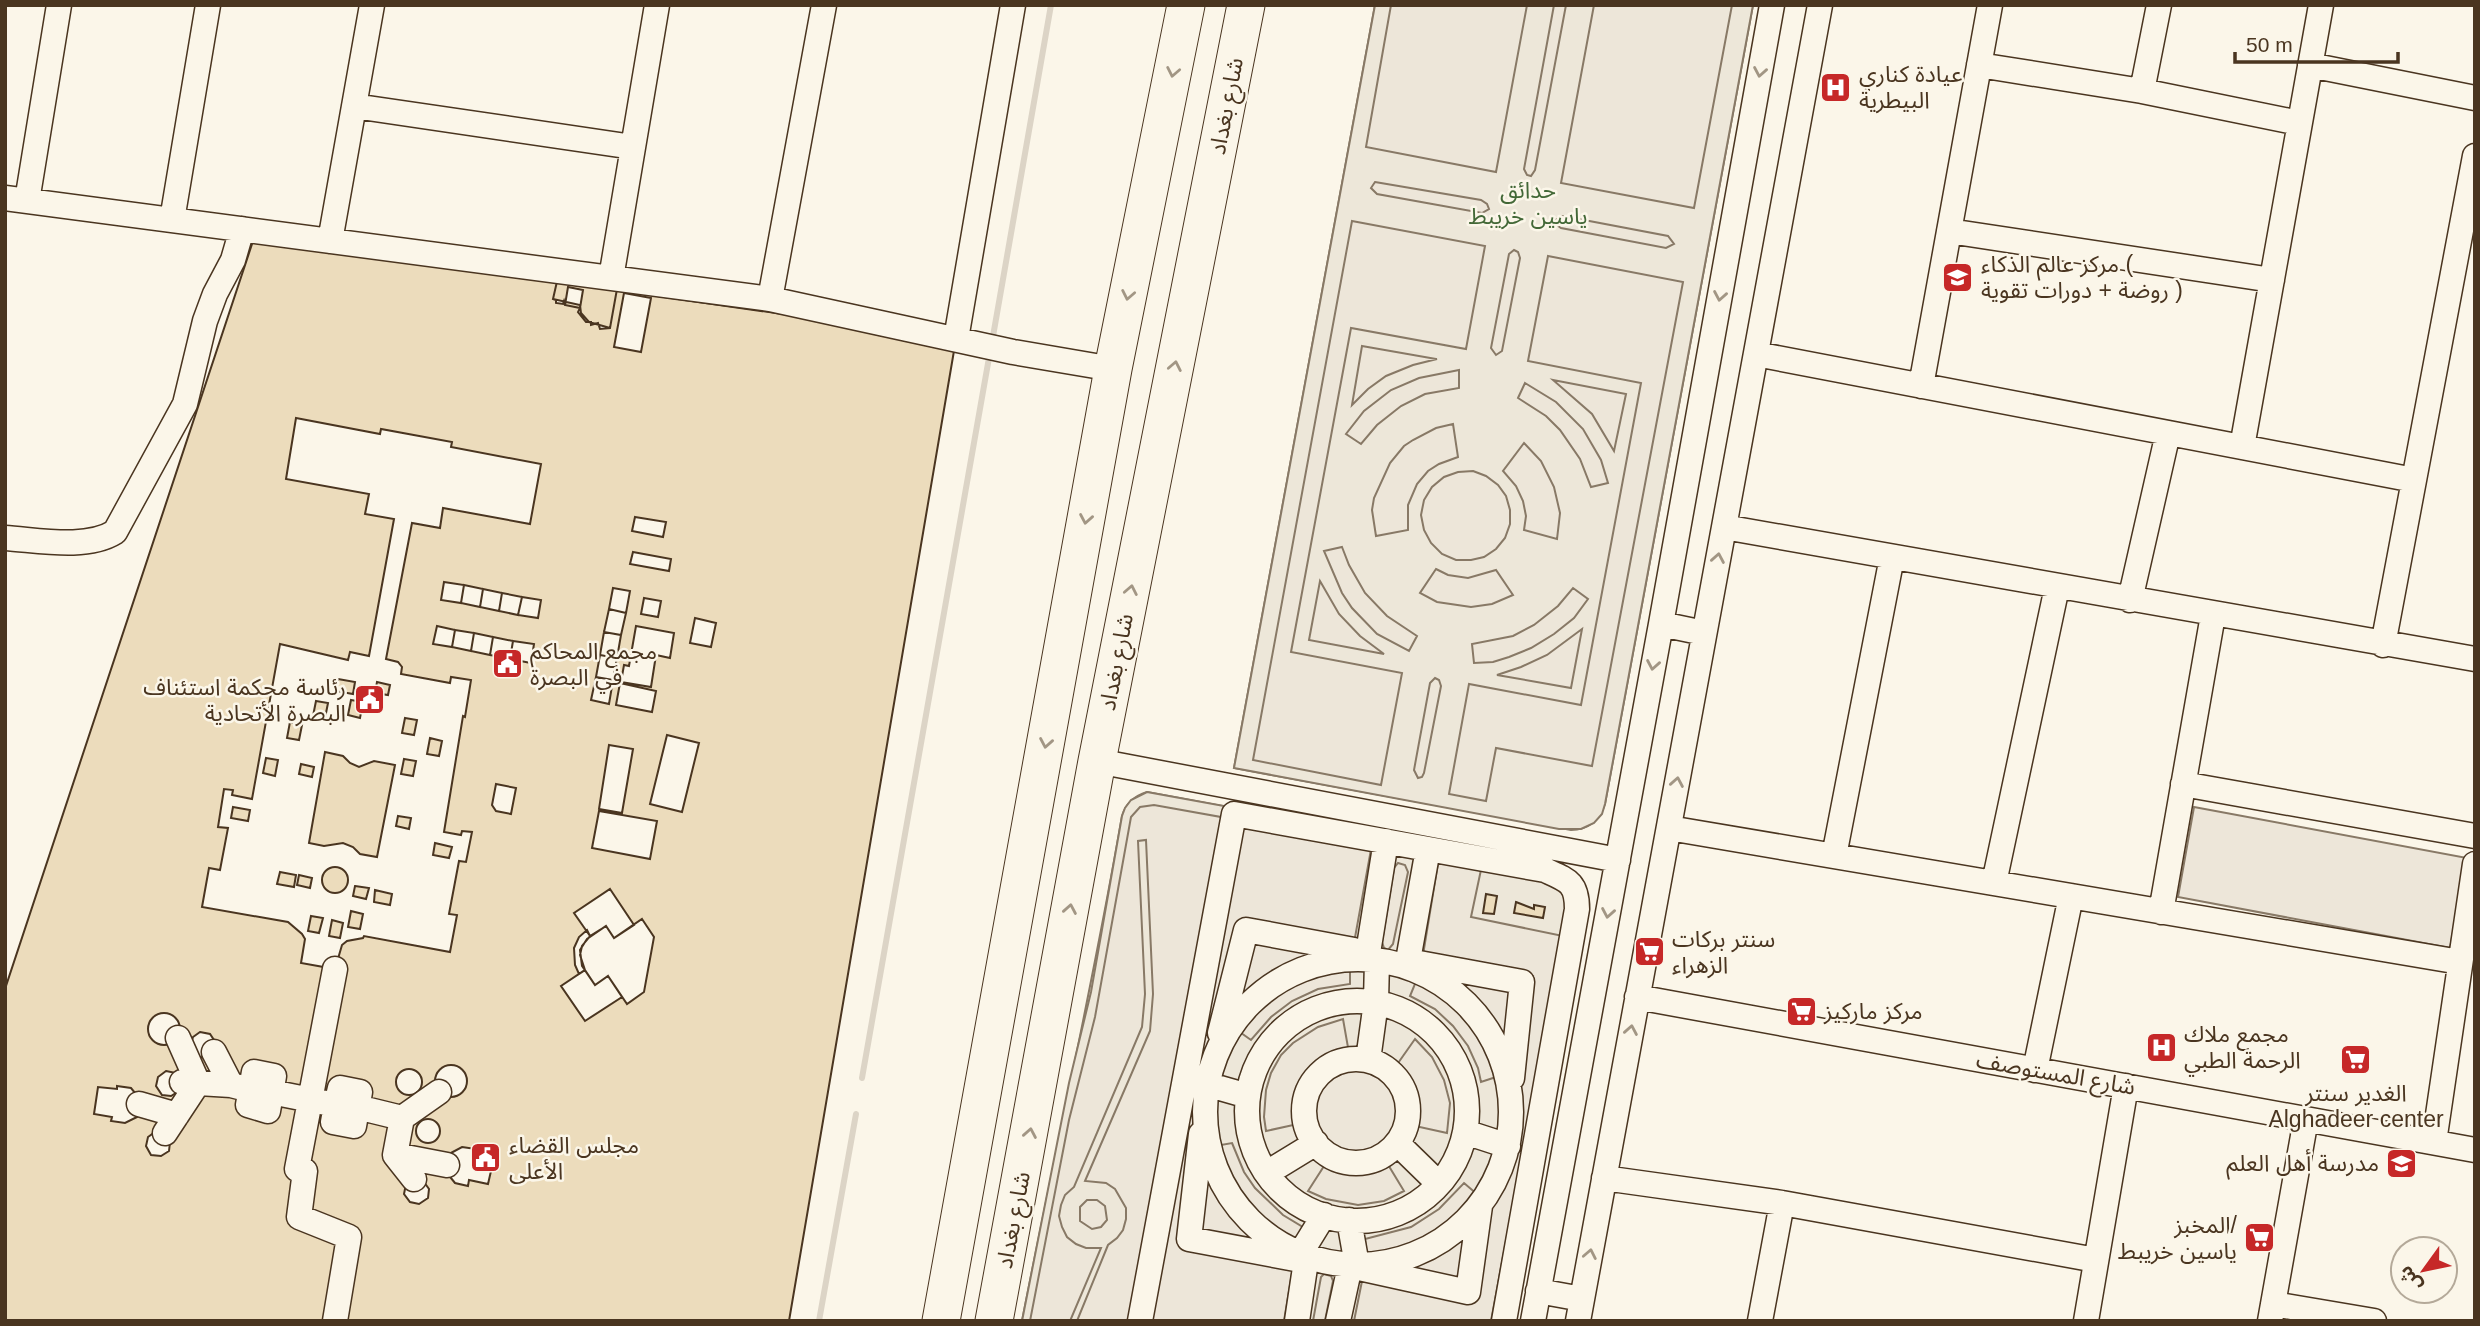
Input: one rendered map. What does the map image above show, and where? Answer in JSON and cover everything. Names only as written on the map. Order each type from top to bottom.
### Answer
[{"type":"highway","points":[[941,1321],[1113,369],[1186,5]]},
{"type":"highway","name":"شارع بغداد","points":[[995,1321],[1097,761],[1246,5]]},
{"type":"street","points":[[60,5],[16,199],[770,299],[1013,352],[1113,369]]},
{"type":"street","points":[[172,220],[208,5]]},
{"type":"street","points":[[330,240],[372,5]]},
{"type":"street","points":[[611,278],[657,5]]},
{"type":"street","points":[[770,299],[824,5]]},
{"type":"street","points":[[966,342],[1013,5]]},
{"type":"street","points":[[1533,1321],[1772,5]]},
{"type":"street","points":[[1538,1292],[1580,1310],[1820,5]]},
{"type":"street","points":[[1921,386],[1990,5]]},
{"type":"street","points":[[2142,92],[2159,5]]},
{"type":"street","points":[[2242,447],[2320,5]]},
{"type":"street","points":[[1979,65],[2142,92],[2300,123]]},
{"type":"street","points":[[2310,65],[2475,98]]},
{"type":"street","points":[[354,106],[633,147]]},
{"type":"street","points":[[2383,645],[2475,156]]},
{"type":"street","points":[[5,538],[87,542],[103,540],[115,532],[186,404],[205,321],[215,294],[233,260],[242,229]]},
{"type":"street","points":[[1949,231],[2272,280]]},
{"type":"street","points":[[1756,354],[2414,480]]},
{"type":"street","points":[[2130,600],[2168,433]]},
{"type":"street","points":[[1724,527],[2383,645],[2475,659]]},
{"type":"street","points":[[1833,856],[1892,557]]},
{"type":"street","points":[[1994,883],[2057,587]]},
{"type":"street","points":[[2161,912],[2213,615]]},
{"type":"street","points":[[1661,624],[1704,634]]},
{"type":"street","points":[[1097,761],[1618,860]]},
{"type":"street","points":[[2183,784],[2475,836]]},
{"type":"street","points":[[1140,1321],[1234,814],[1545,870],[1569,881],[1577,893],[1577,909],[1504,1321]]},
{"type":"street","points":[[1669,828],[2460,962]]},
{"type":"street","points":[[1368,1060],[1376,1002],[1371,957],[1385,841]]},
{"type":"street","points":[[1407,964],[1428,849]]},
{"type":"street","points":[[2434,1142],[2475,864]]},
{"type":"street","points":[[2035,1070],[2071,897]]},
{"type":"street","points":[[1353,1266],[1408,1258],[1435,1245],[1459,1228],[1480,1206],[1498,1175],[1508,1146],[1510,1093],[1522,982],[1407,964],[1246,930],[1206,1084],[1189,1239],[1353,1266],[1468,1292],[1480,1206]]},
{"type":"street","points":[[1297,1321],[1306,1261],[1269,1237],[1247,1218],[1229,1195],[1216,1170],[1207,1142],[1204,1113],[1206,1084],[1215,1055],[1229,1028],[1248,1004],[1271,984],[1298,970],[1327,961],[1371,957]]},
{"type":"street","points":[[1407,964],[1436,979],[1459,996],[1478,1016],[1494,1040],[1504,1065],[1510,1093]]},
{"type":"street","points":[[334,1321],[349,1237],[299,1217],[305,1171],[297,1169],[335,969]]},
{"type":"street","name":"شارع المستوصف","points":[[1637,997],[2475,1150]]},
{"type":"street","points":[[1356,1000],[1376,1002],[1399,1009],[1418,1019],[1448,1049],[1465,1089],[1465,1132],[1459,1152],[1439,1184],[1419,1202],[1380,1219],[1349,1220],[1324,1215],[1297,1203],[1280,1189],[1256,1154],[1250,1133],[1248,1096],[1255,1069],[1265,1050],[1295,1019],[1314,1009],[1335,1003],[1356,1000]]},
{"type":"street","points":[[139,1104],[171,1124],[190,1082],[178,1038]]},
{"type":"street","points":[[214,1052],[251,1089]]},
{"type":"street","points":[[1349,1059],[1368,1060],[1394,1075],[1407,1096],[1408,1121],[1398,1144],[1378,1159],[1354,1163],[1329,1156],[1316,1143],[1304,1113],[1305,1101],[1316,1077],[1336,1062],[1349,1059]]},
{"type":"street","points":[[190,1082],[251,1089],[347,1106],[415,1112],[395,1155]]},
{"type":"street","points":[[1206,1084],[1248,1096]]},
{"type":"street","points":[[2086,1321],[2126,1086]]},
{"type":"street","points":[[2306,1119],[2271,1312],[2374,1321]]},
{"type":"street","points":[[1465,1132],[1508,1146]]},
{"type":"street","points":[[1267,1173],[1316,1143]]},
{"type":"street","points":[[1398,1144],[1439,1184]]},
{"type":"street","points":[[395,1155],[447,1165]]},
{"type":"street","points":[[395,1155],[414,1179]]},
{"type":"street","points":[[1604,1178],[1782,1203],[2096,1260]]},
{"type":"street","points":[[1760,1321],[1782,1203]]},
{"type":"street","points":[[1299,1256],[1324,1215]]},
{"type":"street","points":[[1338,1321],[1353,1266],[1349,1220]]},
{"type":"green space","name":"حدائق ياسين خريبط","points":[[1375,5],[1753,5],[1605,804],[1597,819],[1583,828],[1571,830],[1234,768]]},
{"type":"green space","points":[[1147,792],[1575,872],[1511,1321],[1022,1321],[1122,816],[1131,801]]},
{"type":"green space","points":[[2194,807],[2467,858],[2450,948],[2178,897]]},
{"type":"shaded area","points":[[1375,5],[1391,5],[1366,147],[1496,172],[1527,5],[1554,5],[1524,169],[1527,175],[1531,176],[1535,170],[1566,5],[1594,5],[1561,183],[1694,208],[1732,5],[1753,5],[1602,814],[1594,823],[1581,829],[1559,829],[1234,768]],"holes":[[[1375,182],[1481,200],[1489,209],[1482,213],[1377,194],[1371,188]],[[1563,216],[1668,236],[1674,244],[1666,248],[1561,228],[1555,220]],[[1352,221],[1485,246],[1466,349],[1351,328],[1291,652],[1402,673],[1381,785],[1253,760]],[[1514,250],[1520,258],[1502,351],[1496,355],[1491,348],[1509,254]],[[1548,256],[1683,282],[1592,766],[1496,748],[1486,801],[1449,794],[1469,684],[1581,705],[1641,383],[1528,361]],[[1362,346],[1437,359],[1386,376],[1352,405]],[[1459,370],[1459,388],[1425,394],[1401,406],[1377,425],[1361,444],[1346,434],[1364,411],[1391,390],[1419,378]],[[1553,380],[1626,394],[1614,451],[1592,414]],[[1525,383],[1556,402],[1583,429],[1601,460],[1608,483],[1591,487],[1580,459],[1560,430],[1546,416],[1518,398]],[[1453,424],[1458,457],[1428,471],[1417,484],[1408,505],[1408,530],[1376,536],[1372,510],[1374,498],[1390,463],[1404,446],[1436,428]],[[1524,443],[1541,461],[1554,487],[1560,513],[1557,539],[1524,530],[1526,516],[1516,486],[1503,471]],[[1473,471],[1498,485],[1506,496],[1510,524],[1505,538],[1496,549],[1484,557],[1471,560],[1456,560],[1442,554],[1431,543],[1424,530],[1421,515],[1424,500],[1432,487],[1444,477]],[[1342,547],[1365,593],[1387,616],[1417,636],[1409,651],[1377,634],[1352,608],[1342,593],[1324,551]],[[1436,569],[1448,575],[1468,578],[1496,570],[1513,595],[1492,604],[1471,607],[1437,602],[1420,593]],[[1320,581],[1339,614],[1360,636],[1384,654],[1309,640]],[[1573,588],[1588,599],[1574,618],[1554,634],[1509,657],[1493,662],[1474,663],[1472,644],[1513,636],[1534,625],[1558,606]],[[1582,629],[1571,688],[1497,675],[1547,655]],[[1435,678],[1441,686],[1422,777],[1418,778],[1414,770],[1430,683]]]},
{"type":"shaded area","points":[[1147,792],[1575,872],[1511,1321],[1491,1321],[1563,936],[1471,917],[1482,865],[1439,857],[1423,955],[1533,976],[1473,1301],[1362,1281],[1354,1321],[1325,1321],[1333,1281],[1331,1276],[1324,1274],[1321,1277],[1313,1321],[1284,1321],[1293,1267],[1181,1245],[1240,922],[1354,943],[1372,844],[1154,805],[1140,807],[1131,817],[1095,1017],[1069,1120],[1030,1321],[1022,1321],[1069,1083],[1091,992],[1122,816],[1131,800]],"holes":[[[1398,863],[1405,865],[1408,872],[1393,944],[1388,950],[1382,942],[1394,868]],[[1253,941],[1324,956],[1276,972],[1241,1001]],[[1350,966],[1350,984],[1318,989],[1292,1001],[1271,1017],[1251,1040],[1237,1030],[1250,1012],[1276,990],[1312,972]],[[1417,979],[1449,997],[1471,1020],[1489,1048],[1499,1076],[1481,1082],[1468,1046],[1453,1026],[1435,1009],[1410,996]],[[1449,980],[1517,990],[1505,1047],[1481,1009]],[[1343,1019],[1349,1053],[1330,1059],[1310,1074],[1299,1099],[1298,1124],[1266,1131],[1266,1090],[1271,1073],[1281,1055],[1293,1043],[1318,1027]],[[1415,1039],[1432,1057],[1444,1080],[1450,1103],[1447,1133],[1415,1126],[1417,1105],[1413,1092],[1396,1066]],[[1353,1065],[1368,1067],[1392,1084],[1399,1097],[1401,1112],[1398,1127],[1391,1140],[1380,1150],[1351,1157],[1324,1145],[1314,1133],[1310,1103],[1315,1088],[1325,1076],[1337,1068]],[[1232,1143],[1244,1172],[1255,1188],[1283,1215],[1306,1229],[1299,1246],[1270,1230],[1256,1218],[1232,1189],[1223,1173],[1215,1146]],[[1326,1163],[1348,1171],[1359,1171],[1387,1163],[1404,1191],[1384,1201],[1358,1205],[1326,1199],[1308,1191]],[[1208,1177],[1241,1223],[1270,1247],[1198,1234]],[[1464,1183],[1478,1195],[1451,1224],[1407,1250],[1367,1259],[1365,1239],[1411,1227],[1439,1209]],[[1472,1222],[1462,1284],[1401,1266],[1438,1249]]]},
{"type":"shaded area","points":[[1146,840],[1153,994],[1150,1031],[1085,1181],[1106,1183],[1115,1189],[1126,1208],[1126,1219],[1123,1230],[1108,1245],[1077,1321],[1070,1321],[1101,1248],[1086,1248],[1067,1237],[1059,1216],[1061,1205],[1065,1195],[1074,1187],[1142,1027],[1145,994],[1138,841]],"holes":[[[1087,1200],[1097,1200],[1105,1206],[1107,1220],[1101,1227],[1092,1229],[1080,1221],[1080,1207]]]},
{"type":"building","name":"مجمع المحاكم في البصرة","points":[[254,238],[956,339],[789,1321],[5,1321],[5,989]]},
{"type":"building","points":[[558,277],[617,289],[610,328],[600,329],[598,323],[591,325],[591,322],[586,322],[578,312],[580,308],[565,305],[564,301],[563,304],[556,303],[553,299]]},
{"type":"building","points":[[558,277],[617,289],[610,328],[589,322],[581,313],[580,305],[553,299]]},
{"type":"building","points":[[568,287],[583,290],[580,308],[565,305]]},
{"type":"building","points":[[624,293],[651,298],[641,352],[614,347]]},
{"type":"building","name":"رئاسة محكمة استئناف البصرة الأتحادية","points":[[296,418],[380,434],[381,429],[452,442],[451,447],[541,464],[530,524],[443,508],[440,528],[412,523],[386,659],[398,662],[402,667],[401,674],[450,683],[451,677],[471,680],[444,832],[461,835],[462,831],[472,832],[466,862],[459,861],[449,914],[457,915],[450,952],[364,936],[342,945],[335,969],[301,963],[305,939],[288,922],[202,907],[209,868],[220,870],[228,828],[218,827],[224,789],[233,790],[232,795],[252,799],[280,644],[348,660],[350,652],[369,656],[394,519],[365,514],[369,494],[286,479]],"holes":[[[325,752],[343,756],[359,767],[374,761],[395,765],[377,857],[360,854],[343,843],[324,846],[309,843]]]},
{"type":"building","points":[[635,517],[666,522],[663,537],[632,531]]},
{"type":"building","points":[[633,552],[671,559],[669,571],[630,564]]},
{"type":"building","points":[[444,582],[464,585],[461,603],[441,600]]},
{"type":"building","points":[[464,585],[483,589],[480,607],[461,603]]},
{"type":"building","points":[[613,588],[630,591],[626,613],[609,609]]},
{"type":"building","points":[[483,589],[502,593],[499,611],[480,607]]},
{"type":"building","points":[[502,593],[522,597],[518,615],[499,611]]},
{"type":"building","points":[[522,597],[541,600],[538,618],[518,615]]},
{"type":"building","points":[[644,598],[661,601],[658,617],[641,614]]},
{"type":"building","points":[[609,609],[626,613],[621,635],[604,632]]},
{"type":"building","points":[[695,618],[716,623],[711,647],[690,643]]},
{"type":"building","points":[[437,626],[455,630],[452,647],[433,644]]},
{"type":"building","points":[[636,626],[674,633],[670,658],[656,655],[651,687],[621,682],[624,665],[629,666]]},
{"type":"building","points":[[455,630],[474,633],[471,651],[452,647]]},
{"type":"building","points":[[604,632],[621,635],[617,658],[600,655]]},
{"type":"building","points":[[474,633],[493,637],[490,655],[471,651]]},
{"type":"building","points":[[493,637],[513,641],[510,659],[490,655]]},
{"type":"building","points":[[513,641],[534,644],[531,663],[510,659]]},
{"type":"building","points":[[600,655],[617,658],[613,680],[596,677]]},
{"type":"building","points":[[596,677],[613,680],[609,704],[591,700]]},
{"type":"building","points":[[338,679],[355,682],[353,694],[336,691]]},
{"type":"building","points":[[377,682],[390,685],[388,695],[375,693]]},
{"type":"building","points":[[620,683],[656,691],[652,712],[616,705]]},
{"type":"building","points":[[351,700],[363,702],[360,718],[348,715]]},
{"type":"building","points":[[316,701],[328,703],[325,718],[313,716]]},
{"type":"building","points":[[405,718],[417,720],[414,735],[402,733]]},
{"type":"building","points":[[290,722],[302,725],[299,740],[287,738]]},
{"type":"building","points":[[667,735],[699,743],[682,812],[650,804]]},
{"type":"building","points":[[430,738],[442,741],[439,756],[427,754]]},
{"type":"building","points":[[609,745],[633,749],[622,813],[599,809]]},
{"type":"building","points":[[266,758],[278,760],[275,776],[263,773]]},
{"type":"building","points":[[404,759],[416,761],[413,776],[401,774]]},
{"type":"building","points":[[301,764],[314,767],[312,777],[299,774]]},
{"type":"building","points":[[496,784],[516,788],[511,814],[496,811],[492,805]]},
{"type":"building","points":[[233,807],[250,810],[248,821],[231,818]]},
{"type":"building","points":[[599,811],[657,821],[650,859],[592,848]]},
{"type":"building","points":[[398,816],[411,818],[409,829],[396,826]]},
{"type":"building","points":[[435,843],[452,847],[449,858],[433,855]]},
{"type":"building","points":[[335,867],[344,871],[348,880],[344,889],[335,893],[326,889],[322,880],[326,871]]},
{"type":"building","points":[[280,872],[296,875],[294,887],[277,884]]},
{"type":"building","points":[[299,875],[312,878],[310,888],[297,885]]},
{"type":"building","points":[[355,886],[369,888],[366,899],[353,896]]},
{"type":"building","points":[[610,889],[634,925],[614,938],[606,926],[590,936],[574,913]]},
{"type":"building","points":[[375,890],[392,894],[390,905],[374,902]]},
{"type":"building","points":[[1486,894],[1497,896],[1494,914],[1483,913]]},
{"type":"building","points":[[1516,902],[1534,909],[1534,905],[1545,907],[1543,918],[1514,913]]},
{"type":"building","points":[[351,911],[363,914],[360,929],[348,927]]},
{"type":"building","points":[[311,916],[323,918],[319,933],[308,931]]},
{"type":"building","points":[[642,919],[654,937],[644,992],[627,1004],[608,976],[595,985],[582,966],[580,950],[587,939],[606,926],[614,938]]},
{"type":"building","points":[[332,920],[343,923],[340,938],[329,936]]},
{"type":"building","points":[[587,930],[590,936],[582,946],[580,955],[585,970],[579,974],[575,965],[574,948],[579,937]]},
{"type":"building","points":[[585,970],[595,985],[608,976],[622,997],[585,1021],[561,986]]},
{"type":"building","points":[[164,1013],[175,1018],[180,1029],[175,1040],[164,1045],[153,1040],[148,1029],[153,1018]]},
{"type":"building","points":[[200,1032],[210,1034],[216,1043],[205,1058],[196,1056],[190,1047],[193,1037]]},
{"type":"building","points":[[451,1065],[462,1070],[467,1081],[462,1092],[451,1097],[440,1092],[435,1081],[440,1070]]},
{"type":"building","points":[[409,1069],[418,1073],[422,1082],[418,1091],[409,1095],[400,1091],[396,1082],[400,1073]]},
{"type":"building","points":[[166,1071],[176,1073],[179,1091],[171,1096],[162,1095],[156,1086],[158,1077]]},
{"type":"building","points":[[117,1086],[131,1088],[140,1099],[137,1117],[125,1123],[111,1121],[112,1117],[94,1114],[98,1087],[117,1089]]},
{"type":"building","points":[[428,1119],[437,1122],[440,1131],[437,1140],[428,1143],[419,1140],[416,1131],[419,1122]]},
{"type":"building","points":[[155,1132],[170,1142],[169,1151],[161,1156],[151,1155],[146,1146],[148,1137]]},
{"type":"building","points":[[462,1147],[476,1149],[475,1154],[494,1158],[488,1184],[469,1180],[468,1186],[455,1183],[446,1172],[449,1154]]},
{"type":"building","points":[[424,1182],[429,1189],[428,1198],[419,1204],[410,1202],[404,1194],[406,1184]]},
{"type":"waterway","points":[[992,342],[1051,5]]},
{"type":"waterway","points":[[862,1078],[990,352]]},
{"type":"waterway","points":[[819,1321],[856,1114]]},
{"type":"place","name":"عيادة كناري البيطرية","points":[[1836,87]]},
{"type":"place","name":"مركز عالم الذكاء ( روضة + دورات تقوية )","points":[[1958,277]]},
{"type":"place","name":"مجمع المحاكم في البصرة","points":[[507,664]]},
{"type":"place","name":"رئاسة محكمة استئناف البصرة الأتحادية","points":[[369,700]]},
{"type":"place","name":"سنتر بركات الزهراء","points":[[1649,952]]},
{"type":"place","name":"مركز ماركيز","points":[[1801,1011]]},
{"type":"place","name":"مجمع ملاك الرحمة الطبي","points":[[2161,1047]]},
{"type":"place","name":"الغدير سنتر Alghadeer center","points":[[2356,1059]]},
{"type":"place","name":"مجلس القضاء الأعلى","points":[[486,1158]]},
{"type":"place","name":"مدرسة أهل العلم","points":[[2402,1163]]},
{"type":"place","name":"المخبز/ ياسين خريبط","points":[[2260,1238]]}]
